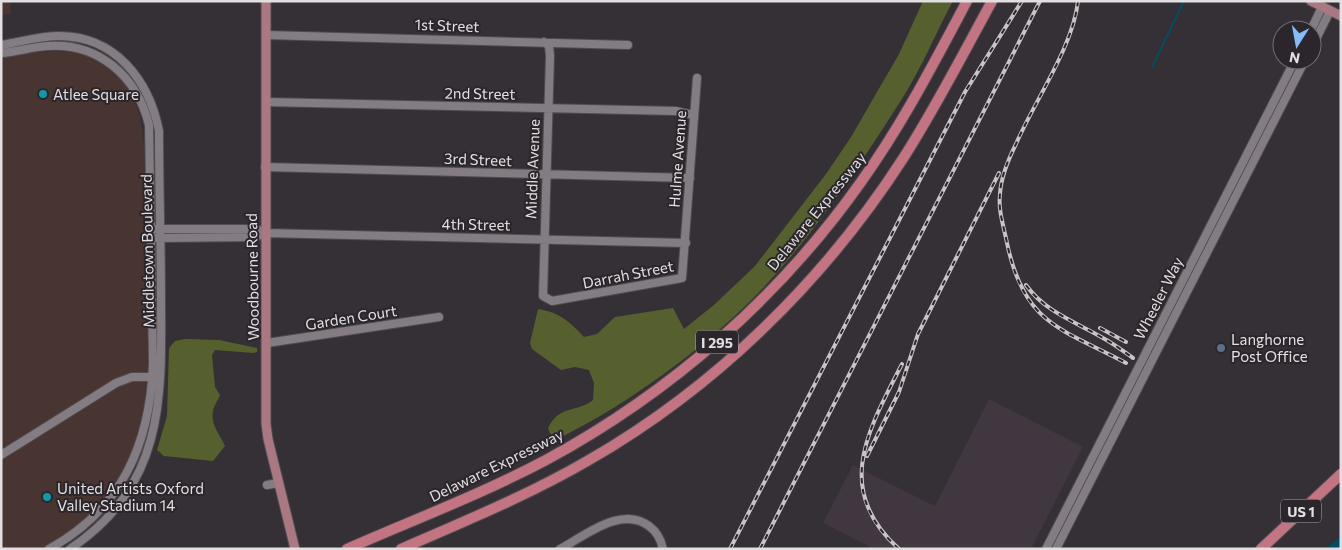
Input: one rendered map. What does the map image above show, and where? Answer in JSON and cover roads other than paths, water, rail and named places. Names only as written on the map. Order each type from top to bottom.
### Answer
[{"type":"highway","name":"Delaware Expressway","points":[[347,549],[482,491],[566,448],[632,408],[716,343],[792,268],[861,182],[913,100],[967,1]]},
{"type":"highway","name":"I 295","points":[[401,549],[522,496],[600,454],[688,393],[755,337],[813,277],[876,198],[932,112],[992,1]]},
{"type":"highway","name":"US 1","points":[[1261,549],[1341,474]]},
{"type":"highway","name":"US 1","points":[[1271,549],[1341,483]]},
{"type":"main road","name":"Woodbourne Road","points":[[266,1],[265,233],[267,432],[278,483],[296,549]]},
{"type":"main road","points":[[1311,1],[1341,16]]},
{"type":"street","points":[[1318,20],[1326,9]]},
{"type":"street","points":[[1322,20],[1326,9]]},
{"type":"street","name":"1st Street","points":[[266,35],[628,45]]},
{"type":"street","name":"Middletown Boulevard","points":[[1,45],[43,37],[72,38],[106,49],[130,68],[149,95],[158,125],[162,379],[153,438],[138,475],[112,512],[70,549]]},
{"type":"street","name":"Middle Avenue","points":[[544,42],[549,46],[550,56],[543,296],[546,299]]},
{"type":"street","name":"Middletown Boulevard","points":[[1,53],[48,46],[82,49],[113,65],[128,80],[139,96],[148,125],[152,377],[146,426],[129,470],[111,499],[72,535],[50,549]]},
{"type":"street","name":"Wheeler Way","points":[[1046,549],[1290,70]]},
{"type":"street","name":"Wheeler Way","points":[[1056,549],[1300,70]]},
{"type":"street","name":"Hulme Avenue","points":[[686,243],[697,78]]},
{"type":"street","name":"2nd Street","points":[[266,102],[676,111],[694,115]]},
{"type":"street","name":"3rd Street","points":[[265,168],[690,178]]},
{"type":"street","name":"4th Street","points":[[150,229],[161,234],[256,237],[265,233],[686,243]]},
{"type":"street","name":"4th Street","points":[[151,238],[161,234]]},
{"type":"street","name":"Darrah Street","points":[[546,299],[558,301],[679,280],[683,277],[686,243]]},
{"type":"street","name":"Garden Court","points":[[267,344],[438,318]]},
{"type":"street","points":[[1,454],[116,383],[132,377],[162,379]]},
{"type":"street","points":[[267,485],[278,483]]},
{"type":"street","points":[[560,549],[610,522],[629,518],[651,527],[658,536],[663,549]]},
{"type":"water","points":[[1341,536],[1341,549],[1325,549]]},
{"type":"waterway","points":[[1152,67],[1184,1]]},
{"type":"railway","points":[[730,549],[965,92],[1022,1]]},
{"type":"railway","points":[[760,549],[1040,1]]},
{"type":"railway","points":[[1078,1],[1069,37],[1005,168],[1001,187],[1001,213],[1014,270],[1023,291],[1035,307],[1048,320],[1064,331],[1126,363]]},
{"type":"railway","points":[[867,456],[899,392],[918,334],[999,173]]},
{"type":"railway","points":[[1026,285],[1042,302],[1062,316],[1107,340],[1133,358]]},
{"type":"railway","points":[[1100,328],[1126,342]]},
{"type":"railway","points":[[899,549],[879,526],[867,504],[862,481],[863,458],[869,435],[878,412],[902,364]]},
{"type":"place","name":"Atlee Square","points":[[43,94]]},
{"type":"place","name":"Langhorne Post Office","points":[[1221,348]]},
{"type":"place","name":"United Artists Oxford Valley Stadium 14","points":[[47,497]]}]
